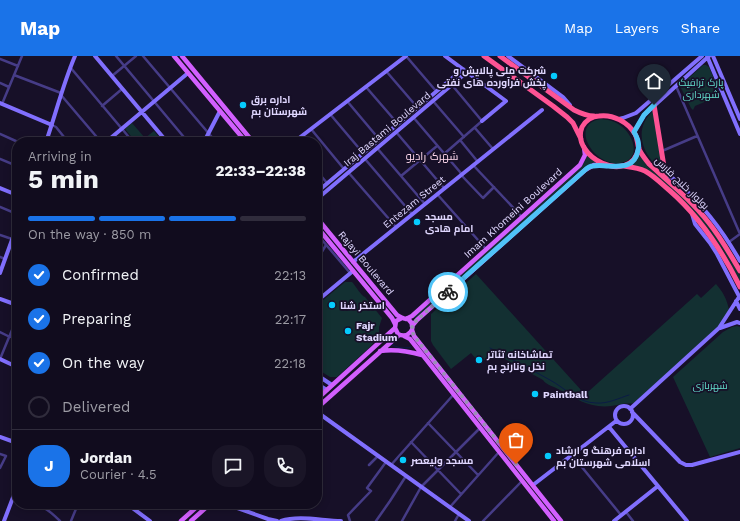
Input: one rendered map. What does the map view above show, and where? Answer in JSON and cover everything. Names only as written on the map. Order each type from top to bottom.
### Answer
[{"type":"highway","points":[[484,56],[567,117],[573,123],[582,143],[588,153],[601,163],[612,166],[623,166],[629,164],[634,160],[639,148],[634,132],[626,124],[619,119],[604,115],[590,118],[582,127],[582,143]]},
{"type":"highway","points":[[500,56],[574,110],[581,114],[597,116]]},
{"type":"highway","points":[[654,105],[662,151],[664,176]]},
{"type":"highway","name":"بولوار خلیج فارس","points":[[639,148],[646,160],[684,195],[709,223],[719,236],[740,271]]},
{"type":"highway","name":"بولوار خلیج فارس","points":[[623,166],[644,171],[656,178],[679,199],[714,240],[740,287]]},
{"type":"main road","points":[[174,56],[242,137]]},
{"type":"main road","points":[[182,56],[250,137]]},
{"type":"main road","points":[[204,92],[209,88]]},
{"type":"main road","name":"Imam Khomeini Boulevard","points":[[404,319],[412,316],[580,165],[585,156],[582,143]]},
{"type":"main road","name":"Imam Khomeini Boulevard","points":[[412,328],[417,320],[585,170],[594,165],[612,166]]},
{"type":"main road","name":"Rajayi Boulevard","points":[[322,224],[397,315],[404,319]]},
{"type":"main road","name":"Rajayi Boulevard","points":[[322,234],[392,318],[395,326]]},
{"type":"main road","points":[[372,293],[375,293],[376,290]]},
{"type":"main road","points":[[412,316],[417,320]]},
{"type":"main road","points":[[322,395],[329,390],[379,342],[395,326],[398,320],[404,319],[410,322],[414,336],[491,438],[533,485],[561,521]]},
{"type":"main road","points":[[395,326],[396,333],[410,339],[480,428],[491,438],[499,452],[552,520]]},
{"type":"main road","points":[[322,403],[382,349],[402,335],[409,334],[412,328]]},
{"type":"main road","points":[[379,342],[382,349]]},
{"type":"main road","points":[[382,349],[404,351],[423,356]]},
{"type":"main road","points":[[322,400],[329,390],[338,389]]},
{"type":"main road","points":[[181,521],[194,509]]},
{"type":"main road","points":[[191,521],[204,509]]},
{"type":"street","points":[[22,56],[1,104],[56,127],[64,137]]},
{"type":"street","points":[[48,137],[75,56]]},
{"type":"street","points":[[95,56],[163,137]]},
{"type":"street","points":[[116,56],[184,137]]},
{"type":"street","points":[[112,76],[136,56]]},
{"type":"street","points":[[144,56],[211,137]]},
{"type":"street","points":[[301,137],[406,56],[436,91]]},
{"type":"street","points":[[444,154],[506,101],[445,56]]},
{"type":"street","points":[[508,56],[563,97],[574,110]]},
{"type":"street","points":[[619,119],[636,113],[702,56]]},
{"type":"street","points":[[634,132],[644,115],[708,56],[740,134]]},
{"type":"street","points":[[713,56],[740,119]]},
{"type":"street","points":[[0,59],[18,66]]},
{"type":"street","points":[[70,68],[129,137]]},
{"type":"street","name":"Iraj Bastami Boulevard","points":[[322,188],[365,158],[377,148],[398,124],[417,107],[465,70]]},
{"type":"street","points":[[386,71],[417,107]]},
{"type":"street","points":[[112,137],[188,73]]},
{"type":"street","points":[[14,75],[61,94],[96,137]]},
{"type":"street","name":"Iraj Bastami Boulevard","points":[[322,194],[363,153],[380,139],[396,132],[452,84],[458,76]]},
{"type":"street","points":[[0,83],[9,87]]},
{"type":"street","points":[[452,84],[482,121]]},
{"type":"street","points":[[676,86],[740,234],[729,242]]},
{"type":"street","points":[[366,87],[398,124]]},
{"type":"street","points":[[102,106],[122,89]]},
{"type":"street","points":[[433,100],[464,137]]},
{"type":"street","points":[[347,101],[380,139]]},
{"type":"street","points":[[727,104],[733,102]]},
{"type":"street","name":"Entezam Street","points":[[353,262],[542,110]]},
{"type":"street","points":[[206,137],[220,111]]},
{"type":"street","points":[[330,114],[363,153]]},
{"type":"street","points":[[413,117],[482,198],[494,187]]},
{"type":"street","points":[[475,128],[493,149]]},
{"type":"street","points":[[311,129],[318,137]]},
{"type":"street","points":[[396,132],[444,188]]},
{"type":"street","points":[[0,134],[12,139]]},
{"type":"street","points":[[662,151],[697,136]]},
{"type":"street","points":[[460,140],[478,162]]},
{"type":"street","points":[[322,142],[396,227]]},
{"type":"street","points":[[401,176],[437,146]]},
{"type":"street","points":[[377,148],[425,204]]},
{"type":"street","points":[[365,158],[412,214]]},
{"type":"street","points":[[0,159],[12,164]]},
{"type":"street","points":[[473,165],[522,217]]},
{"type":"street","points":[[664,176],[669,176],[695,200],[713,220],[729,242],[740,261]]},
{"type":"street","points":[[322,177],[328,184]]},
{"type":"street","points":[[0,188],[12,193]]},
{"type":"street","points":[[437,194],[486,250]]},
{"type":"street","points":[[0,207],[12,212]]},
{"type":"street","points":[[691,212],[695,224],[717,254],[738,299],[740,310]]},
{"type":"street","points":[[0,235],[12,239],[0,273]]},
{"type":"street","points":[[322,238],[328,243],[322,252]]},
{"type":"street","points":[[0,257],[5,259]]},
{"type":"street","points":[[322,297],[352,272]]},
{"type":"street","points":[[0,299],[12,303]]},
{"type":"street","points":[[631,410],[719,328],[738,299]]},
{"type":"street","points":[[719,328],[740,322]]},
{"type":"street","points":[[0,332],[10,337]]},
{"type":"street","points":[[12,332],[0,359],[12,365]]},
{"type":"street","points":[[322,382],[329,390]]},
{"type":"street","points":[[322,386],[329,390]]},
{"type":"street","points":[[391,465],[454,394]]},
{"type":"street","points":[[616,421],[615,414],[618,409],[625,406],[631,410],[680,462],[688,466],[740,452]]},
{"type":"street","points":[[616,421],[622,424],[628,424],[633,418],[631,410]]},
{"type":"street","points":[[322,416],[469,521]]},
{"type":"street","points":[[533,485],[616,421]]},
{"type":"street","points":[[428,423],[478,475]]},
{"type":"street","points":[[609,427],[687,521]]},
{"type":"street","points":[[402,521],[420,486],[480,428]]},
{"type":"street","points":[[0,437],[12,441]]},
{"type":"street","points":[[411,442],[462,494]]},
{"type":"street","points":[[449,507],[499,452]]},
{"type":"street","points":[[0,454],[6,456],[0,468]]},
{"type":"street","points":[[572,455],[621,516]]},
{"type":"street","points":[[370,465],[378,456]]},
{"type":"street","points":[[350,521],[348,515],[371,491],[367,488],[386,462]]},
{"type":"street","points":[[376,521],[406,476]]},
{"type":"street","points":[[483,521],[522,481]]},
{"type":"street","points":[[614,521],[658,486]]},
{"type":"street","points":[[4,521],[12,506]]},
{"type":"street","points":[[46,509],[60,521]]},
{"type":"street","points":[[71,521],[76,509]]},
{"type":"street","points":[[134,509],[150,521]]},
{"type":"street","points":[[239,509],[268,520],[277,521]]},
{"type":"street","points":[[626,512],[633,521]]},
{"type":"street","points":[[455,521],[459,514]]},
{"type":"street","points":[[281,521],[311,518],[341,521]]},
{"type":"green space","name":"پارک ترافیک شهرداری","points":[[703,65],[709,67],[721,95],[695,106],[693,110],[680,86]]},
{"type":"green space","points":[[653,111],[663,172],[648,155],[642,142],[642,129],[644,122]]},
{"type":"green space","points":[[601,119],[616,123],[626,130],[634,147],[631,157],[627,161],[620,163],[601,159],[588,144],[586,129],[591,122]]},
{"type":"green space","points":[[132,123],[144,137],[132,137],[125,129]]},
{"type":"green space","points":[[154,131],[159,137],[146,137]]},
{"type":"green space","points":[[587,155],[596,163],[583,168],[415,319],[414,317],[582,166]]},
{"type":"green space","points":[[640,155],[647,166],[682,196],[708,224],[740,275],[740,282],[723,250],[693,210],[657,177],[632,165],[637,161]]},
{"type":"green space","points":[[476,274],[581,390],[589,391],[697,294],[701,298],[716,284],[727,302],[729,310],[721,324],[634,403],[612,406],[596,406],[581,401],[544,382],[543,380],[494,353],[483,361],[479,356],[476,359],[471,353],[451,369],[431,341],[431,314]]},
{"type":"green space","name":"Fajr Stadium","points":[[345,282],[352,282],[382,318],[379,327],[379,335],[371,346],[337,377],[330,377],[322,372],[322,301]]},
{"type":"green space","name":"شهربازی","points":[[737,326],[740,327],[740,448],[710,457],[673,377],[723,332]]},
{"type":"waterway","points":[[391,344],[401,348],[411,347]]},
{"type":"waterway","points":[[490,348],[556,383],[583,401],[605,403],[629,395]]},
{"type":"way so far","points":[[448,292],[412,326],[414,336],[516,464]]},
{"type":"place","name":"شرکت ملی پالایش و پخش فرآورده های نفتی","points":[[554,76]]},
{"type":"place","name":"اداره برق شهرستان بم","points":[[243,105]]},
{"type":"place","name":"مسجد امام هادی","points":[[417,222]]},
{"type":"place","name":"استخر شنا","points":[[332,305]]},
{"type":"place","name":"Fajr Stadium","points":[[348,331]]},
{"type":"place","name":"تماشاخانه تئاتر نخل ونارنج بم","points":[[479,360]]},
{"type":"place","name":"Paintball","points":[[535,394]]},
{"type":"place","name":"اداره فرهنگ و ارشاد اسلامی شهرستان بم","points":[[548,456]]},
{"type":"place","name":"مسجد ولیعصر","points":[[403,460]]},
{"type":"district","name":"شهرک رادیو","points":[[432,156]]},
{"type":"route","points":[[448,292],[589,167],[594,165],[616,167],[623,166],[634,160],[639,148],[634,132],[639,121],[654,105]]}]
